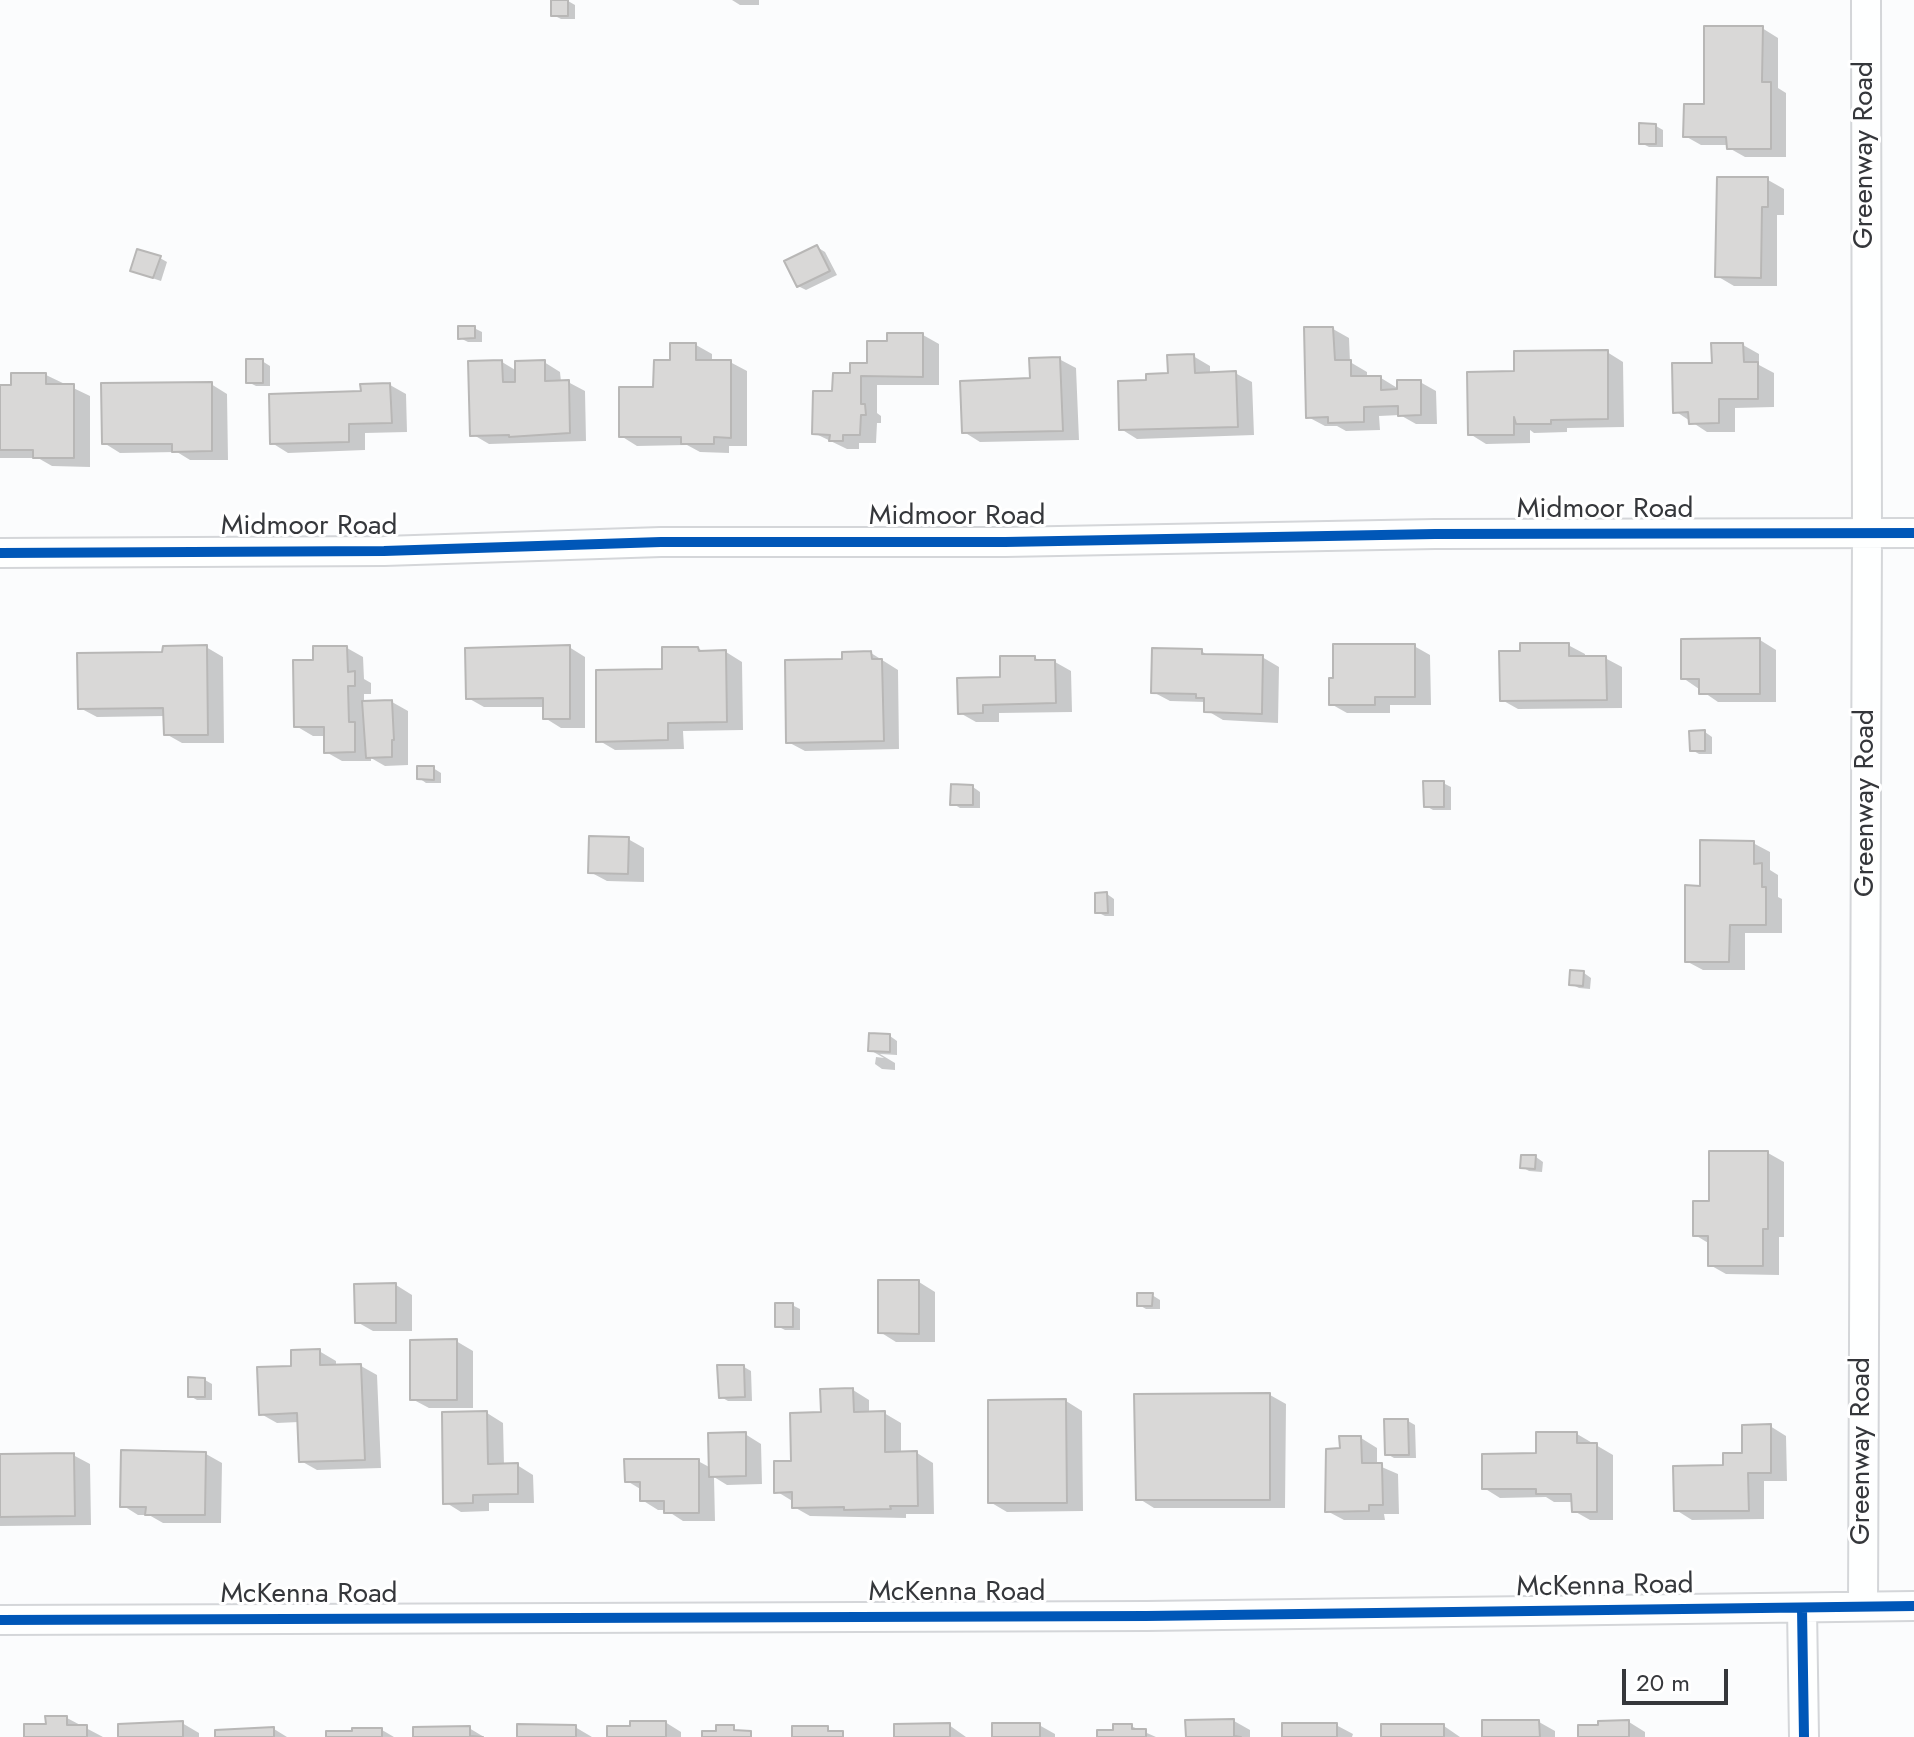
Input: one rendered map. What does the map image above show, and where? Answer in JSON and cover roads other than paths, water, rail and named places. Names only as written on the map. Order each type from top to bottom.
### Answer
[{"type":"street","name":"Greenway Road","points":[[1863,1606],[1866,0]]},
{"type":"street","name":"Midmoor Road","points":[[0,553],[384,551],[661,542],[1005,542],[1435,534],[1914,533]]},
{"type":"street","name":"McKenna Road","points":[[0,1620],[1130,1616],[1914,1606]]},
{"type":"street","points":[[1802,1608],[1804,1737]]}]
